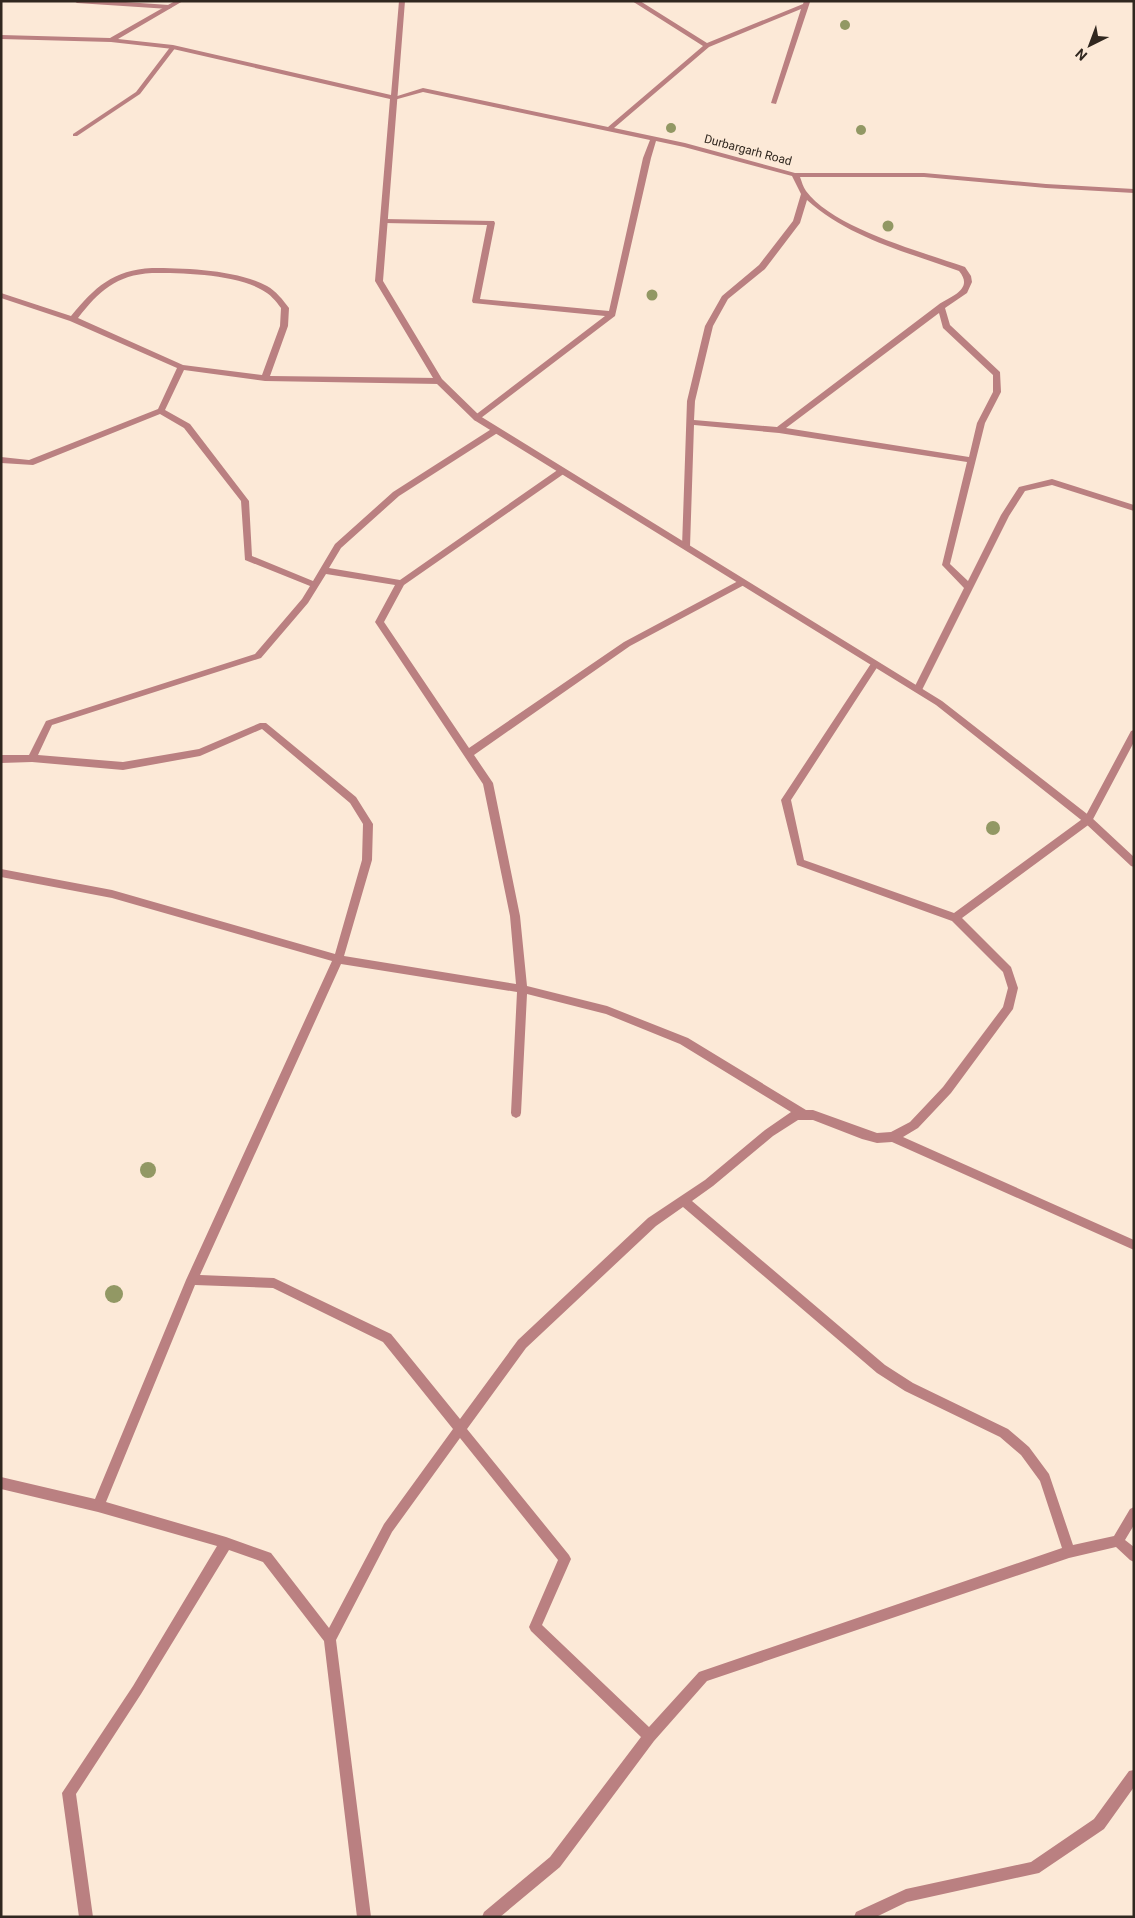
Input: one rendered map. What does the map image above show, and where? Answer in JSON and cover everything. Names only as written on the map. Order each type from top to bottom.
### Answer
[{"type":"street","points":[[77,1],[169,7]]},
{"type":"street","points":[[111,40],[180,1]]},
{"type":"street","points":[[402,1],[379,281],[439,381],[476,418],[939,703],[1088,820],[1134,863]]},
{"type":"street","points":[[635,1],[706,46]]},
{"type":"street","points":[[609,129],[706,46],[807,3]]},
{"type":"street","points":[[774,103],[807,3]]},
{"type":"street","points":[[1,37],[111,40],[173,47],[394,98]]},
{"type":"street","points":[[75,135],[138,92],[173,47]]},
{"type":"street","name":"Durbargarh Road","points":[[394,98],[422,90],[654,138],[795,174],[924,175],[1130,190]]},
{"type":"street","points":[[476,418],[612,314],[646,158],[654,138]]},
{"type":"street","points":[[779,430],[968,287],[970,281],[962,269],[878,238],[832,218],[805,194],[795,174]]},
{"type":"street","points":[[1130,190],[1134,185]]},
{"type":"street","points":[[686,547],[691,401],[709,326],[725,298],[762,267],[797,221],[805,194]]},
{"type":"street","points":[[384,221],[491,223],[476,301],[612,314]]},
{"type":"street","points":[[73,319],[100,287],[116,278],[137,271],[164,270],[237,278],[263,287],[278,298],[285,308],[284,326],[265,378]]},
{"type":"street","points":[[1,296],[73,319],[181,367],[265,378],[439,381]]},
{"type":"street","points":[[941,307],[946,326],[997,374],[997,392],[981,423],[946,564],[969,588]]},
{"type":"street","points":[[1,460],[30,462],[161,411],[181,367]]},
{"type":"street","points":[[161,411],[188,426],[245,501],[248,558],[315,585]]},
{"type":"street","points":[[690,422],[779,430],[972,460]]},
{"type":"street","points":[[32,758],[49,723],[258,656],[306,601],[338,546],[396,494],[496,430]]},
{"type":"street","points":[[516,1113],[522,989],[515,916],[488,783],[379,622],[401,583],[562,471]]},
{"type":"street","points":[[918,690],[1005,515],[1022,489],[1052,482],[1134,508]]},
{"type":"street","points":[[323,570],[401,583]]},
{"type":"street","points":[[469,753],[626,644],[743,582]]},
{"type":"street","points":[[330,1638],[388,1528],[522,1344],[652,1222],[709,1183],[769,1133],[796,1116],[803,1114],[813,1115],[877,1138],[893,1137],[914,1125],[947,1090],[1008,1009],[1013,988],[1006,970],[955,918],[800,862],[786,800],[875,664]]},
{"type":"street","points":[[1,759],[32,758],[123,766],[200,752],[264,725],[353,800],[368,824],[367,860],[338,959],[192,1280],[98,1506]]},
{"type":"street","points":[[955,918],[1088,820],[1134,732]]},
{"type":"street","points":[[1,873],[112,894],[338,959],[522,989],[607,1010],[684,1041],[803,1114]]},
{"type":"street","points":[[893,1137],[1134,1245]]},
{"type":"street","points":[[683,1200],[881,1369],[909,1387],[1004,1433],[1025,1451],[1045,1478],[1069,1552]]},
{"type":"street","points":[[192,1280],[274,1284],[387,1338],[565,1559],[536,1627],[649,1736]]},
{"type":"street","points":[[1,1483],[98,1506],[226,1543],[267,1557],[330,1638],[364,1917]]},
{"type":"street","points":[[489,1917],[555,1862],[649,1736],[703,1676],[1069,1552],[1118,1541],[1134,1513]]},
{"type":"street","points":[[1118,1541],[1134,1556]]},
{"type":"street","points":[[86,1917],[69,1793],[137,1690],[226,1543]]},
{"type":"street","points":[[861,1917],[906,1896],[1034,1868],[1099,1824],[1134,1776]]}]
